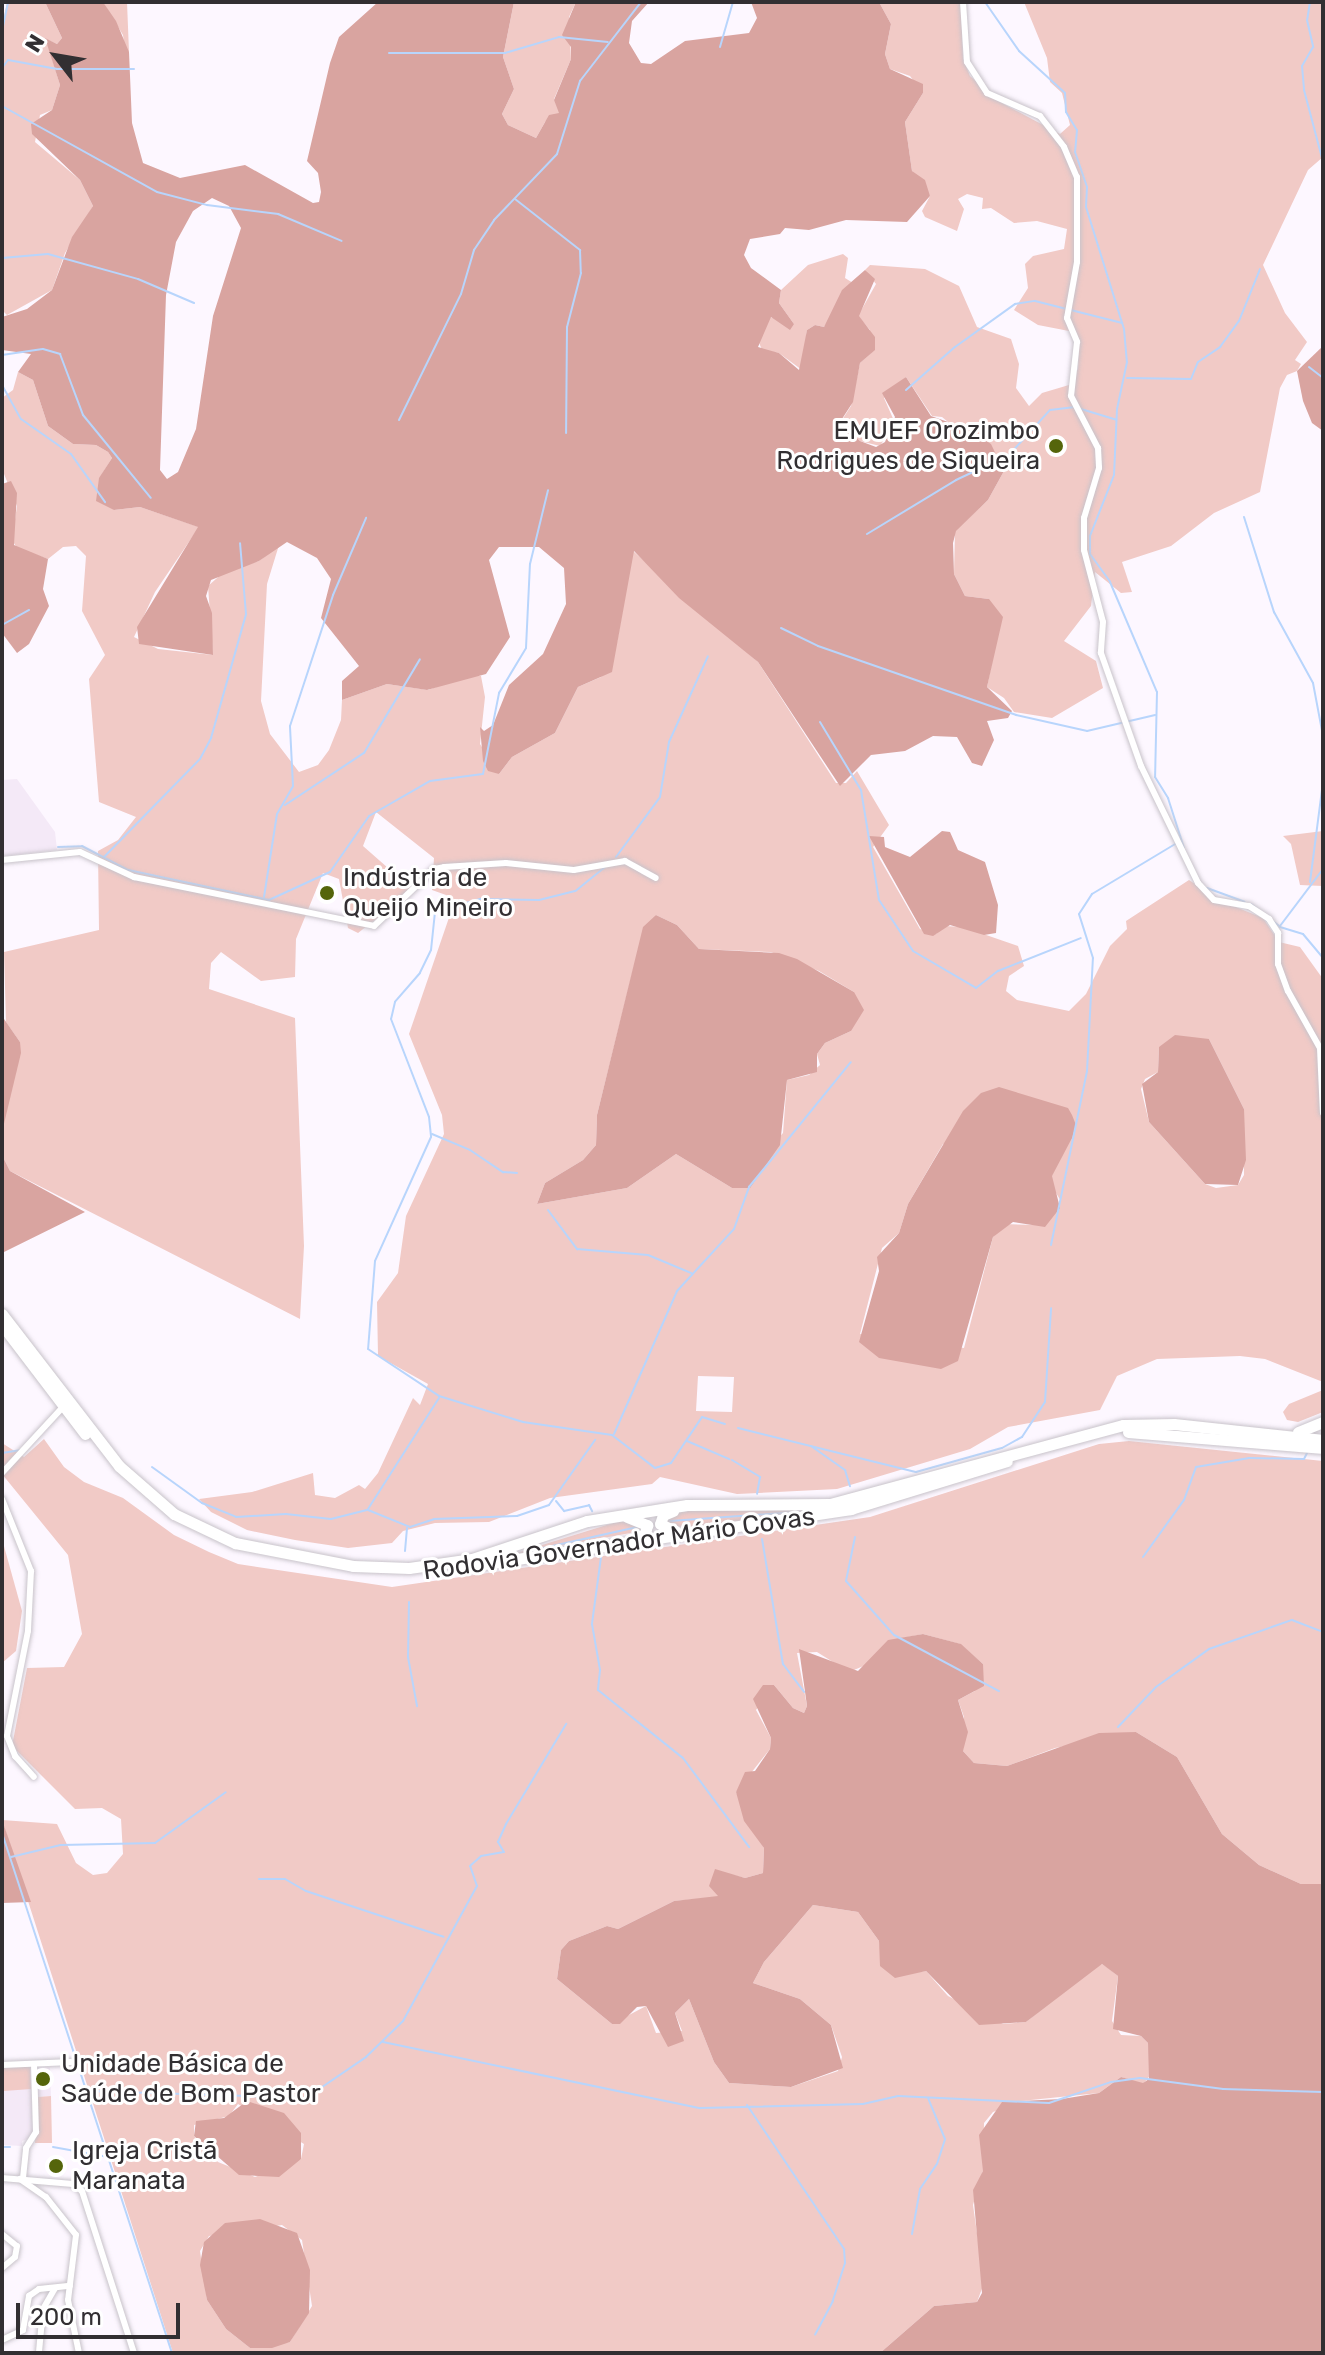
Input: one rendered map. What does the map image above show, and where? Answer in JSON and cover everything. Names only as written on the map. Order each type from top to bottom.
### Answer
[{"type":"highway","name":"Rodovia Governador Mário Covas","points":[[2,1314],[128,1476],[174,1514],[226,1540],[312,1560],[394,1569],[490,1554],[587,1521],[724,1502],[812,1506],[850,1501],[1099,1429],[1148,1424],[1323,1440]]},
{"type":"highway","name":"Rodovia Governador Mário Covas","points":[[2,1325],[123,1480],[154,1508],[200,1536],[257,1556],[395,1576],[861,1507],[1101,1436],[1149,1431],[1323,1448]]},
{"type":"highway","points":[[2,1333],[47,1384]]},
{"type":"highway","points":[[1225,1429],[1307,1432],[1323,1422]]},
{"type":"highway","points":[[724,1502],[674,1511],[663,1515],[660,1524],[672,1531],[730,1527]]},
{"type":"highway","points":[[587,1521],[633,1517],[647,1525],[643,1536],[592,1549]]},
{"type":"street","points":[[963,2],[967,62],[987,93],[1040,116],[1064,147],[1077,177],[1077,262],[1067,318],[1077,342],[1071,396],[1098,448],[1099,468],[1084,518],[1084,550],[1103,622],[1101,653],[1141,766],[1198,883],[1214,900],[1249,906],[1269,919],[1278,933],[1278,964],[1288,991],[1320,1048],[1318,1094],[1323,1113]]},
{"type":"street","points":[[2,860],[80,852],[134,877],[374,926],[434,869],[458,864],[506,863],[574,870],[625,861],[656,878]]},
{"type":"street","points":[[2,1473],[63,1407]]},
{"type":"street","points":[[2,1499],[31,1571],[28,1631],[7,1736],[15,1756],[34,1777]]},
{"type":"street","points":[[2,2065],[71,2062]]},
{"type":"street","points":[[22,2179],[26,2148],[36,2132],[34,2065]]},
{"type":"street","points":[[2,2178],[73,2184],[82,2191],[134,2353]]},
{"type":"street","points":[[22,2179],[46,2197],[76,2235],[70,2286],[71,2328],[79,2353]]},
{"type":"street","points":[[2,2234],[17,2246],[15,2257],[2,2268]]},
{"type":"street","points":[[2,2340],[23,2330],[29,2296],[70,2286]]},
{"type":"street","points":[[39,2352],[43,2309],[55,2288]]},
{"type":"shaded area","points":[[7,2],[45,2],[62,38],[57,44],[46,39],[60,85],[52,110],[40,115],[35,142],[80,180],[93,206],[65,253],[52,290],[7,315],[2,310],[2,26]]},
{"type":"shaded area","points":[[45,2],[103,2],[116,21],[129,52],[132,123],[143,163],[180,178],[245,165],[313,203],[319,202],[321,192],[318,173],[307,161],[330,63],[339,37],[378,2],[514,2],[503,57],[514,89],[502,114],[508,125],[536,138],[549,115],[559,113],[554,100],[571,59],[571,47],[562,35],[576,2],[649,2],[632,21],[629,43],[641,63],[651,64],[685,41],[749,33],[757,18],[751,2],[879,2],[891,24],[885,54],[890,69],[923,84],[923,93],[905,122],[912,171],[925,180],[930,196],[907,222],[846,220],[809,230],[785,228],[780,234],[750,239],[744,255],[751,268],[781,290],[779,303],[794,324],[790,330],[771,317],[758,347],[779,353],[799,370],[807,330],[815,325],[824,327],[842,290],[865,270],[875,279],[859,316],[875,337],[875,350],[860,363],[853,402],[840,422],[860,441],[876,447],[885,442],[895,417],[882,393],[906,377],[931,416],[968,429],[991,444],[1004,471],[988,500],[956,531],[953,543],[954,574],[965,596],[989,599],[1003,617],[987,687],[1012,711],[1008,718],[987,721],[994,740],[982,766],[972,763],[957,737],[933,736],[905,751],[871,755],[840,786],[758,662],[679,598],[634,551],[612,672],[578,687],[555,733],[512,757],[499,774],[488,771],[483,761],[480,727],[484,731],[493,725],[509,685],[543,654],[566,604],[564,568],[539,547],[499,547],[489,560],[510,637],[486,674],[427,690],[387,684],[342,700],[342,681],[359,666],[321,618],[331,579],[317,558],[287,542],[259,561],[211,580],[206,596],[212,613],[213,655],[139,644],[137,627],[198,527],[140,507],[114,510],[96,501],[99,478],[112,458],[96,445],[73,444],[48,426],[33,380],[18,372],[31,354],[2,350],[2,317],[27,309],[52,290],[72,237],[93,206],[80,180],[32,134],[31,124],[52,110],[60,85],[45,38],[57,44],[62,38]],"holes":[[[212,198],[229,206],[241,228],[213,316],[196,429],[178,472],[167,479],[160,470],[166,295],[176,242],[193,211]]]},
{"type":"shaded area","points":[[103,2],[127,2],[129,52],[125,50],[123,35]]},
{"type":"shaded area","points":[[514,2],[576,2],[569,17],[571,59],[554,99],[560,113],[545,122],[536,138],[508,125],[502,114],[514,89],[503,57]]},
{"type":"shaded area","points":[[879,2],[961,2],[963,59],[970,76],[998,101],[1060,134],[1070,125],[1062,93],[1050,82],[1047,58],[1024,2],[1323,2],[1323,157],[1308,170],[1263,265],[1285,313],[1307,342],[1295,360],[1301,364],[1297,371],[1287,375],[1280,388],[1260,492],[1214,513],[1171,546],[1122,562],[1132,592],[1121,593],[1095,572],[1091,606],[1064,641],[1096,661],[1103,688],[1052,718],[1014,712],[1004,698],[987,687],[993,657],[989,599],[965,596],[954,574],[955,531],[988,500],[1004,471],[1000,464],[942,417],[932,416],[906,377],[884,398],[895,423],[880,446],[860,441],[840,423],[851,406],[860,363],[871,353],[870,330],[858,316],[876,284],[865,270],[870,265],[925,269],[959,286],[977,327],[1011,339],[1019,364],[1016,388],[1029,406],[1042,393],[1069,385],[1078,369],[1079,346],[1069,331],[1038,325],[1014,310],[1028,288],[1025,264],[1033,256],[1064,249],[1067,229],[1037,221],[1014,223],[991,208],[982,209],[983,198],[967,194],[958,199],[964,209],[957,231],[925,217],[922,211],[930,196],[912,171],[905,122],[923,93],[910,76],[890,69],[885,54],[891,24]]},
{"type":"shaded area","points":[[843,254],[848,258],[845,278],[853,283],[824,327],[815,325],[807,330],[802,370],[779,353],[762,350],[758,340],[770,317],[794,324],[779,303],[781,290],[808,265]]},
{"type":"shaded area","points":[[1323,346],[1323,431],[1312,423],[1303,401],[1297,371]]},
{"type":"shaded area","points":[[18,372],[33,380],[48,426],[73,444],[96,445],[108,452],[112,458],[102,474],[114,510],[140,507],[199,527],[155,592],[134,637],[158,649],[213,655],[208,586],[225,571],[259,561],[279,545],[267,584],[261,701],[270,734],[299,772],[318,765],[329,750],[341,720],[342,700],[387,684],[428,690],[468,675],[481,676],[485,697],[480,744],[499,774],[512,757],[555,733],[578,687],[601,677],[617,642],[633,551],[758,662],[836,783],[846,783],[857,771],[889,825],[873,847],[920,929],[936,934],[944,926],[963,927],[1018,946],[1024,966],[1009,976],[1006,991],[1017,1000],[1069,1011],[1086,994],[1110,946],[1127,929],[1126,921],[1189,880],[1221,901],[1263,918],[1279,942],[1300,947],[1323,979],[1323,1382],[1265,1359],[1240,1356],[1157,1359],[1117,1376],[1100,1410],[1008,1427],[970,1449],[837,1489],[737,1494],[660,1477],[652,1484],[550,1498],[489,1522],[435,1523],[403,1531],[392,1543],[348,1548],[295,1540],[247,1530],[211,1512],[199,1499],[252,1492],[313,1473],[315,1495],[335,1498],[359,1485],[365,1489],[378,1473],[413,1398],[420,1405],[428,1384],[378,1356],[377,1302],[398,1273],[406,1216],[444,1134],[442,1115],[409,1034],[453,906],[446,895],[432,890],[434,858],[376,812],[363,846],[413,890],[358,933],[348,928],[339,879],[323,873],[296,939],[295,977],[261,981],[221,952],[211,963],[209,989],[295,1018],[304,1246],[300,1319],[10,1171],[2,1155],[3,1111],[20,1042],[6,1022],[4,952],[99,930],[98,851],[118,840],[136,817],[99,802],[89,679],[105,655],[82,611],[86,556],[76,546],[63,547],[48,559],[17,548],[12,540],[17,506],[2,469],[2,398],[13,390]],"holes":[[[656,915],[677,925],[699,949],[771,952],[819,971],[854,992],[851,1031],[825,1043],[817,1054],[820,1065],[809,1075],[787,1080],[783,1133],[732,1188],[676,1154],[627,1188],[537,1204],[545,1183],[583,1160],[596,1145],[597,1115],[634,966]],[[1209,1039],[1244,1109],[1244,1175],[1238,1185],[1216,1188],[1205,1184],[1149,1122],[1141,1089],[1145,1079],[1158,1072],[1159,1047]],[[1076,1125],[1052,1175],[1051,1185],[1061,1201],[1036,1225],[1004,1224],[993,1237],[964,1348],[860,1334],[882,1248],[899,1233],[908,1204],[943,1144]],[[698,1376],[734,1377],[732,1412],[696,1411]]]},
{"type":"shaded area","points":[[11,481],[17,493],[14,545],[48,559],[43,589],[49,606],[29,644],[17,653],[2,633],[2,484]]},
{"type":"shaded area","points":[[17,779],[55,832],[57,850],[2,856],[2,780]]},
{"type":"shaded area","points":[[942,831],[950,832],[958,850],[985,862],[998,905],[996,933],[984,935],[950,925],[933,936],[924,934],[869,836],[884,837],[885,847],[910,857]]},
{"type":"shaded area","points":[[1323,831],[1323,886],[1300,885],[1291,844],[1283,836]]},
{"type":"shaded area","points":[[656,915],[677,925],[699,949],[779,953],[797,959],[854,992],[864,1010],[851,1031],[825,1043],[817,1054],[817,1072],[787,1080],[780,1145],[750,1188],[732,1188],[676,1154],[627,1188],[537,1204],[545,1183],[583,1160],[596,1145],[597,1115],[643,927]]},
{"type":"shaded area","points":[[2,1016],[20,1042],[21,1053],[2,1132]]},
{"type":"shaded area","points":[[1175,1035],[1209,1039],[1244,1109],[1246,1160],[1238,1185],[1205,1184],[1149,1122],[1142,1084],[1158,1072],[1159,1047]]},
{"type":"shaded area","points":[[999,1087],[1068,1108],[1072,1115],[1076,1125],[1072,1138],[1052,1176],[1060,1208],[1045,1227],[1013,1222],[993,1237],[958,1361],[941,1369],[879,1358],[859,1342],[879,1271],[877,1257],[899,1233],[908,1204],[963,1111],[981,1093]]},
{"type":"shaded area","points":[[2,1155],[10,1171],[85,1212],[2,1253]]},
{"type":"shaded area","points":[[1323,1390],[1323,1412],[1298,1422],[1287,1420],[1283,1412],[1289,1404]]},
{"type":"shaded area","points":[[44,1439],[64,1467],[84,1482],[123,1498],[174,1535],[238,1564],[392,1587],[870,1517],[1099,1444],[1129,1441],[1323,1461],[1323,1884],[1301,1884],[1259,1865],[1222,1834],[1177,1757],[1136,1732],[1055,1748],[1007,1766],[974,1763],[963,1751],[964,1717],[958,1700],[975,1691],[983,1664],[960,1644],[923,1634],[888,1641],[866,1665],[849,1672],[817,1652],[797,1653],[807,1706],[804,1713],[793,1708],[774,1685],[756,1710],[771,1738],[770,1749],[736,1792],[764,1848],[763,1873],[745,1878],[733,1875],[720,1897],[674,1901],[618,1929],[607,1926],[569,1941],[561,1950],[557,1979],[612,2024],[646,2006],[656,2033],[682,2031],[675,2013],[689,1999],[714,2062],[729,2083],[791,2087],[838,2071],[842,2057],[831,2025],[800,1999],[753,1983],[764,1962],[813,1905],[858,1912],[879,1941],[882,1960],[900,1974],[926,1971],[948,1996],[1003,2024],[1026,2022],[1089,1970],[1102,1964],[1108,1968],[1118,1976],[1112,2021],[1121,2035],[1141,2036],[1148,2043],[1153,2072],[1143,2084],[1121,2077],[1099,2093],[1021,2101],[993,2112],[984,2123],[983,2171],[973,2205],[984,2283],[977,2302],[934,2306],[880,2353],[173,2353],[2,1820],[57,1824],[76,1863],[93,1875],[107,1873],[123,1854],[121,1819],[102,1808],[75,1809],[12,1746],[27,1668],[64,1667],[82,1634],[68,1555],[2,1474],[2,1443],[24,1457]],"holes":[[[238,2104],[304,2144],[301,2159],[255,2177],[218,2162],[194,2136],[194,2125],[229,2116]],[[282,2225],[302,2240],[312,2306],[290,2342],[250,2348],[226,2329],[207,2300],[200,2251],[209,2236]]]},
{"type":"shaded area","points":[[724,1508],[817,1511],[687,1528],[666,1524],[667,1518],[678,1512]]},
{"type":"shaded area","points":[[623,1520],[640,1522],[641,1531],[506,1556]]},
{"type":"shaded area","points":[[2,1539],[22,1611],[16,1651],[2,1663]]},
{"type":"shaded area","points":[[923,1634],[961,1644],[983,1664],[984,1686],[958,1700],[968,1732],[963,1751],[974,1763],[1007,1766],[1099,1733],[1136,1732],[1177,1757],[1222,1834],[1259,1865],[1301,1884],[1323,1884],[1323,2353],[880,2353],[934,2306],[977,2302],[982,2293],[973,2190],[983,2171],[979,2135],[1002,2102],[1062,2099],[1099,2093],[1121,2077],[1143,2083],[1149,2079],[1148,2043],[1141,2036],[1113,2029],[1118,1976],[1102,1964],[1026,2022],[979,2025],[926,1971],[895,1978],[880,1966],[879,1941],[858,1912],[813,1905],[764,1962],[753,1983],[800,1999],[831,2025],[843,2068],[791,2087],[729,2083],[714,2062],[689,1999],[675,2013],[684,2041],[668,2047],[646,2006],[637,2007],[620,2024],[612,2024],[557,1979],[561,1950],[569,1941],[607,1926],[618,1929],[674,1901],[718,1896],[709,1886],[715,1869],[745,1878],[763,1873],[764,1848],[744,1821],[736,1792],[745,1772],[755,1771],[770,1749],[771,1738],[753,1699],[763,1685],[774,1685],[793,1708],[804,1713],[807,1706],[799,1649],[858,1671],[888,1640]]},
{"type":"shaded area","points":[[2,1820],[31,1902],[2,1903]]},
{"type":"shaded area","points":[[30,2066],[33,2137],[22,2141],[22,2146],[2,2145],[2,2068]]},
{"type":"shaded area","points":[[30,2066],[31,2089],[4,2091],[2,2068]]},
{"type":"shaded area","name":"Unidade Básica de Saúde de Bom Pastor","points":[[50,2067],[51,2096],[37,2097],[36,2068]]},
{"type":"shaded area","points":[[51,2096],[52,2143],[35,2143],[37,2097]]},
{"type":"shaded area","points":[[247,2101],[284,2113],[301,2133],[301,2159],[279,2177],[239,2175],[194,2136],[196,2121],[224,2118]]},
{"type":"shaded area","points":[[260,2219],[297,2233],[310,2270],[309,2313],[290,2342],[272,2348],[250,2348],[226,2329],[207,2300],[200,2265],[204,2242],[225,2223]]},
{"type":"waterway","points":[[2,31],[8,2]]},
{"type":"waterway","points":[[399,420],[461,294],[474,250],[494,220],[557,154],[580,81],[641,2]]},
{"type":"waterway","points":[[720,47],[733,2]]},
{"type":"waterway","points":[[985,2],[1019,51],[1065,93],[1066,112],[1077,130],[1075,152],[1087,187],[1086,207],[1124,329],[1127,362],[1117,409],[1114,475],[1090,536],[1090,554],[1110,582],[1157,692],[1155,777],[1168,798],[1184,848]]},
{"type":"waterway","points":[[1310,2],[1307,20],[1313,47],[1302,66],[1304,90],[1323,162]]},
{"type":"waterway","points":[[389,53],[505,53],[559,37],[608,42]]},
{"type":"waterway","points":[[2,68],[8,60],[57,69],[134,69]]},
{"type":"waterway","points":[[2,106],[157,192],[207,205],[278,214],[342,241]]},
{"type":"waterway","points":[[515,199],[580,250],[581,273],[567,327],[566,433]]},
{"type":"waterway","points":[[2,258],[48,254],[138,279],[194,303]]},
{"type":"waterway","points":[[1127,378],[1191,379],[1198,362],[1220,347],[1239,321],[1260,269]]},
{"type":"waterway","points":[[906,390],[955,347],[1015,304],[1035,301],[1122,323]]},
{"type":"waterway","points":[[2,355],[43,349],[60,354],[83,415],[151,498]]},
{"type":"waterway","points":[[1309,367],[1323,378]]},
{"type":"waterway","points":[[2,385],[21,419],[71,454],[105,502]]},
{"type":"waterway","points":[[867,534],[956,480],[1009,455],[1050,410],[1075,407]]},
{"type":"waterway","points":[[1081,409],[1116,420]]},
{"type":"waterway","points":[[58,847],[82,846],[128,870],[269,900],[330,872],[369,816],[430,781],[483,774],[499,693],[526,648],[530,564],[548,490]]},
{"type":"waterway","points":[[1244,517],[1274,612],[1313,683],[1323,736]]},
{"type":"waterway","points":[[264,897],[277,814],[293,786],[290,726],[333,595],[366,518]]},
{"type":"waterway","points":[[104,857],[200,759],[211,738],[246,614],[240,543]]},
{"type":"waterway","points":[[2,625],[29,610]]},
{"type":"waterway","points":[[781,628],[818,646],[1016,715],[1087,731],[1155,715]]},
{"type":"waterway","points":[[616,857],[660,797],[669,742],[708,656]]},
{"type":"waterway","points":[[285,805],[364,753],[420,659]]},
{"type":"waterway","points":[[820,722],[861,790],[879,900],[913,951],[976,988],[998,971],[1081,938]]},
{"type":"waterway","points":[[1310,882],[1323,782]]},
{"type":"waterway","points":[[1051,1245],[1087,1071],[1093,958],[1079,914],[1092,894],[1177,843]]},
{"type":"waterway","points":[[605,867],[575,891],[539,900],[480,899],[435,912],[431,950],[420,973],[395,1002],[391,1019],[429,1117],[431,1137],[375,1261],[368,1349],[439,1396],[523,1422],[612,1435],[655,1468],[671,1463],[702,1417],[725,1424]]},
{"type":"waterway","points":[[1280,926],[1323,869]]},
{"type":"waterway","points":[[1207,888],[1245,902]]},
{"type":"waterway","points":[[1251,904],[1280,927],[1303,934],[1323,958]]},
{"type":"waterway","points":[[614,1434],[677,1291],[734,1229],[749,1187],[851,1062]]},
{"type":"waterway","points":[[432,1134],[470,1150],[503,1172],[517,1173]]},
{"type":"waterway","points":[[548,1210],[577,1249],[648,1255],[691,1273]]},
{"type":"waterway","points":[[738,1428],[916,1472],[1002,1448],[1022,1437],[1045,1402],[1051,1308]]},
{"type":"waterway","points":[[368,1509],[439,1398]]},
{"type":"waterway","points":[[152,1467],[202,1503],[236,1517],[286,1514],[331,1519],[368,1510],[410,1527],[434,1519],[517,1516],[549,1505],[595,1440]]},
{"type":"waterway","points":[[687,1441],[729,1459]]},
{"type":"waterway","points":[[811,1446],[845,1470],[850,1486]]},
{"type":"waterway","points":[[2,1453],[20,1450]]},
{"type":"waterway","points":[[1143,1557],[1184,1500],[1196,1467],[1249,1458],[1304,1459],[1307,1453]]},
{"type":"waterway","points":[[732,1460],[760,1477],[757,1494]]},
{"type":"waterway","points":[[556,1501],[564,1511],[589,1505],[592,1511]]},
{"type":"waterway","points":[[670,1521],[796,1512]]},
{"type":"waterway","points":[[530,1551],[637,1527]]},
{"type":"waterway","points":[[405,1551],[407,1528]]},
{"type":"waterway","points":[[855,1537],[846,1581],[894,1635],[999,1691]]},
{"type":"waterway","points":[[762,1539],[783,1664],[804,1692]]},
{"type":"waterway","points":[[601,1557],[592,1624],[600,1670],[598,1690],[683,1758],[749,1847]]},
{"type":"waterway","points":[[409,1602],[408,1657],[417,1706]]},
{"type":"waterway","points":[[1118,1727],[1156,1687],[1209,1649],[1292,1620],[1323,1632]]},
{"type":"waterway","points":[[87,2091],[306,2098],[366,2057],[403,2021],[477,1886],[470,1866],[481,1856],[504,1852],[498,1842],[506,1824],[566,1724]]},
{"type":"waterway","points":[[11,1857],[61,1845],[155,1843],[226,1792]]},
{"type":"waterway","points":[[2,1833],[172,2353]]},
{"type":"waterway","points":[[259,1879],[285,1879],[306,1891],[444,1937]]},
{"type":"waterway","points":[[383,2042],[700,2108],[863,2104],[898,2096],[1049,2103],[1111,2082],[1140,2078],[1223,2089],[1323,2092]]},
{"type":"waterway","points":[[912,2234],[920,2189],[937,2164],[945,2139],[928,2098]]},
{"type":"waterway","points":[[747,2105],[844,2249],[845,2263],[833,2301],[815,2335]]},
{"type":"waterway","points":[[2,2147],[10,2147]]},
{"type":"waterway","points":[[53,2147],[108,2157]]},
{"type":"place","name":"EMUEF Orozimbo Rodrigues de Siqueira","points":[[1056,446]]},
{"type":"place","name":"Indústria de Queijo Mineiro","points":[[327,893]]},
{"type":"place","name":"Unidade Básica de Saúde de Bom Pastor","points":[[43,2079]]},
{"type":"place","name":"Igreja Cristã Maranata","points":[[56,2166]]}]
